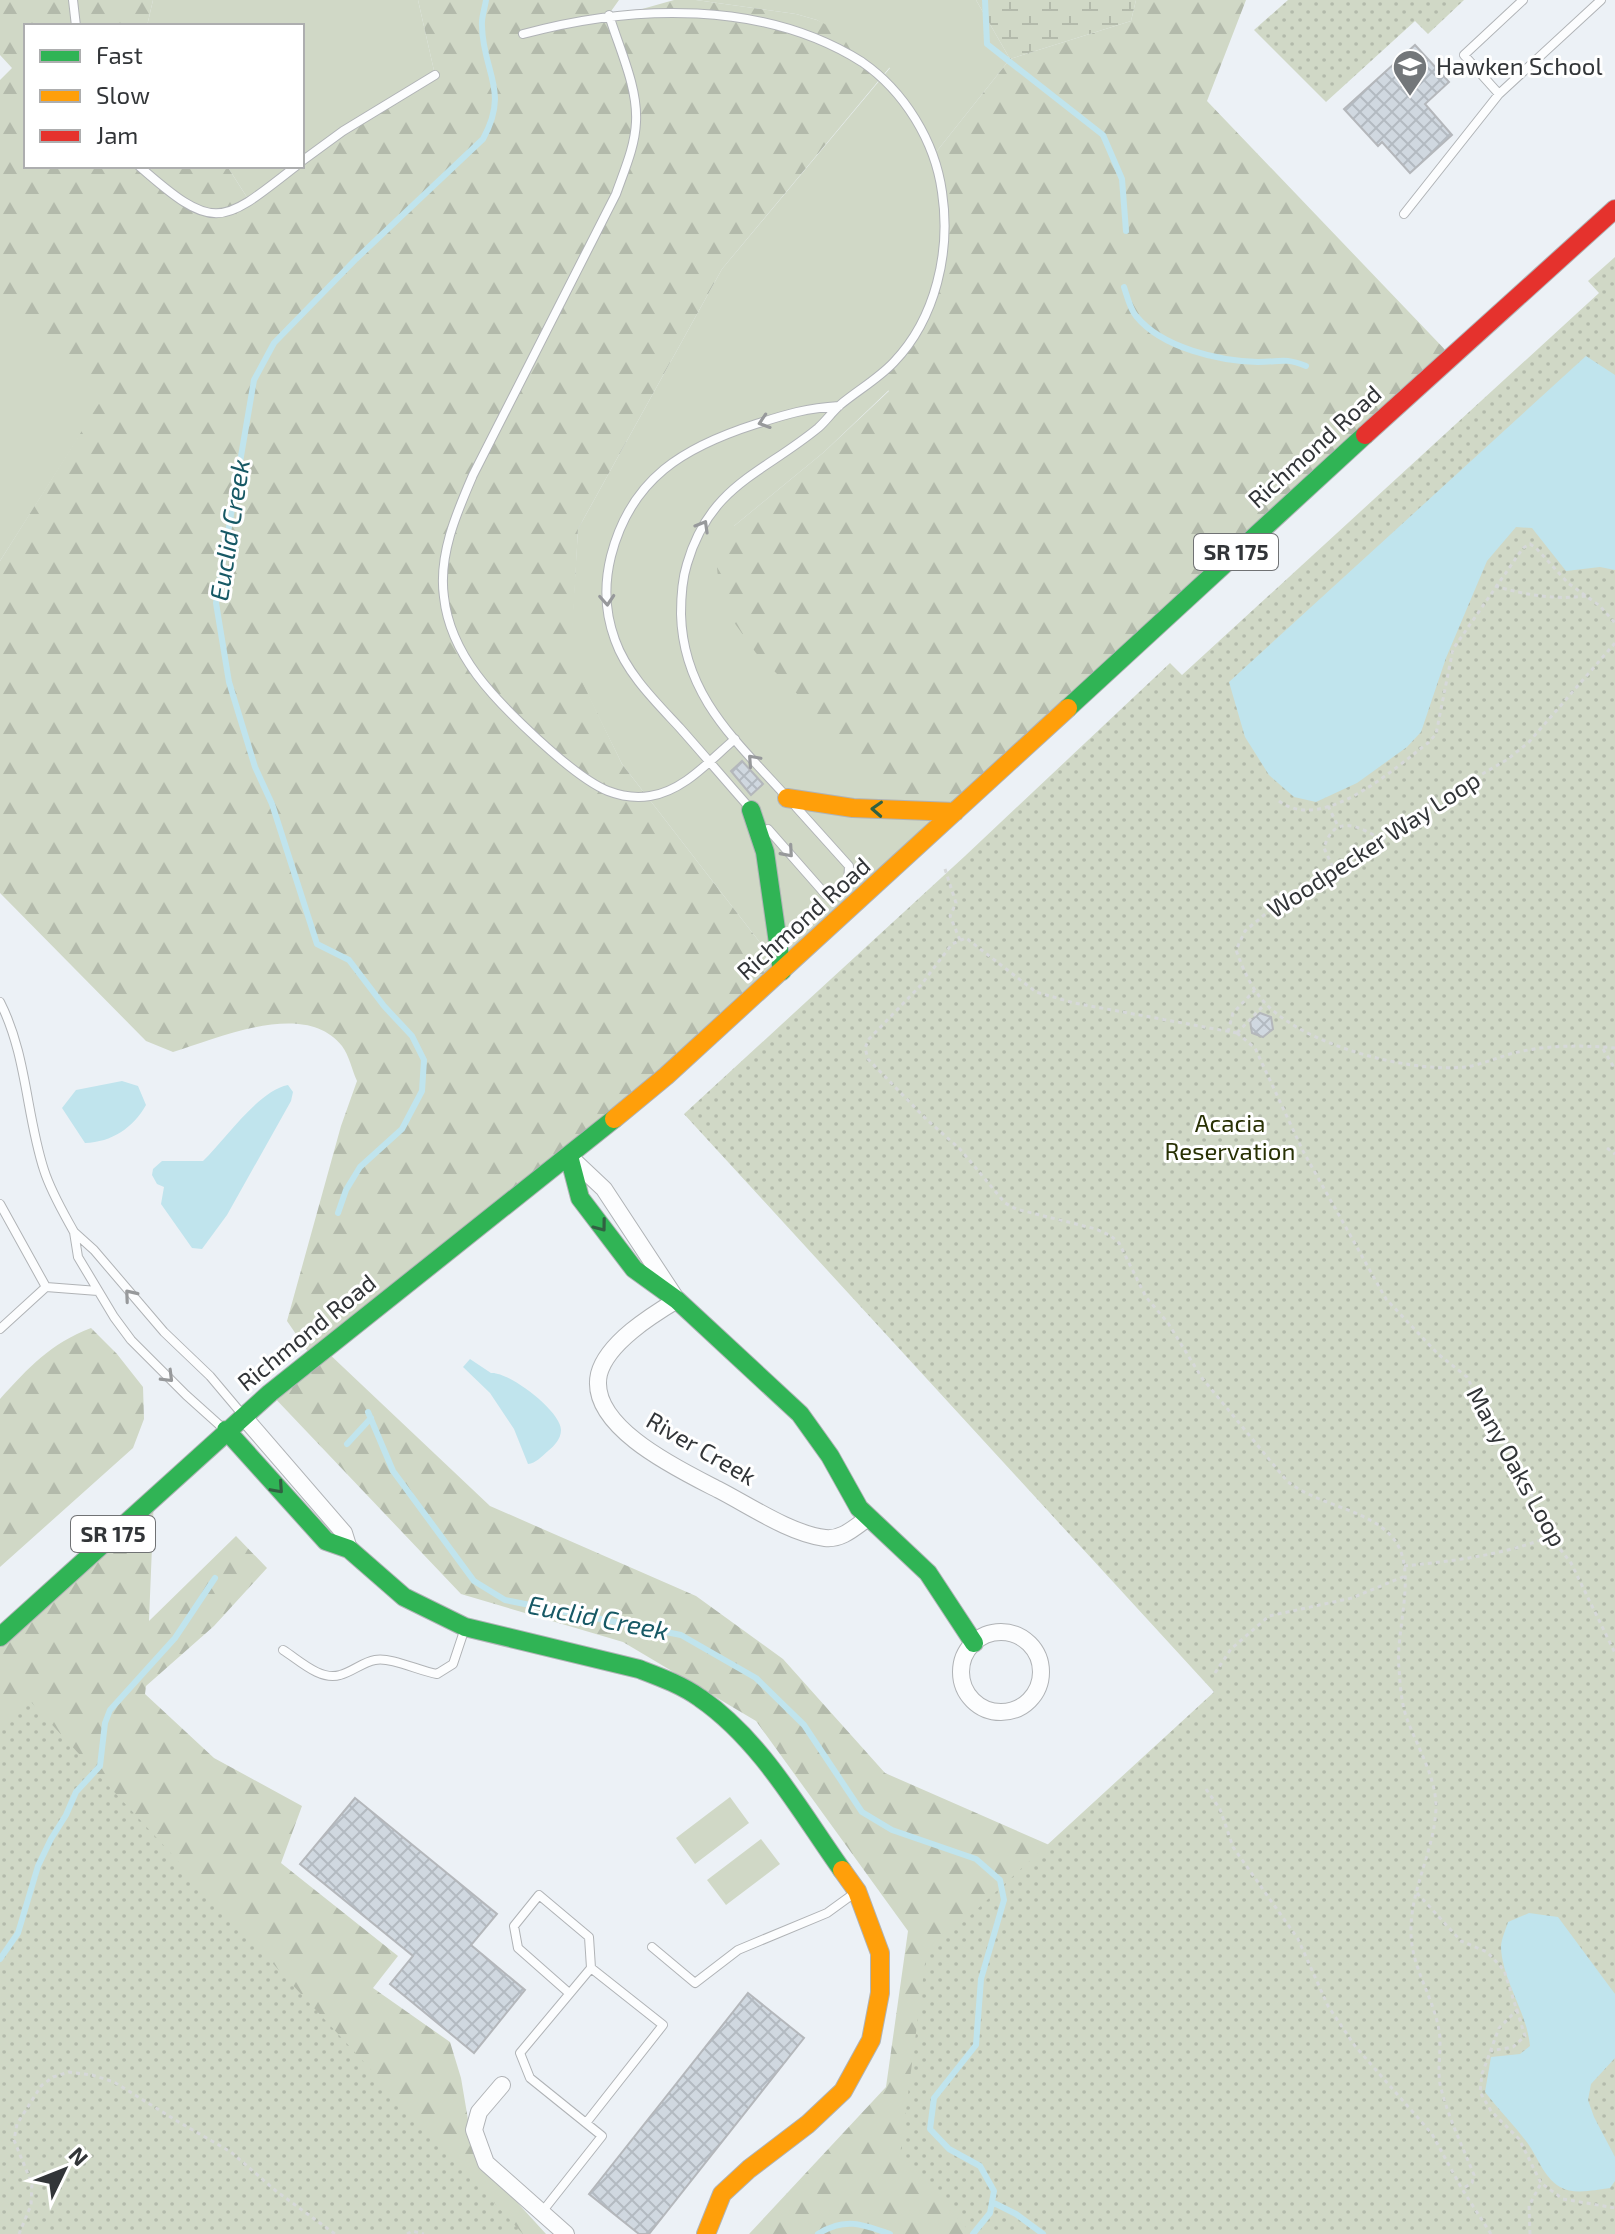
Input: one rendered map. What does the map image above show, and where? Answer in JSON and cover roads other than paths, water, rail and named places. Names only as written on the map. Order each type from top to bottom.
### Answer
[{"type":"main road","name":"Richmond Road","points":[[0,1637],[226,1430],[666,1076],[1274,517],[1615,209]]},
{"type":"main road","points":[[787,798],[853,808],[955,812]]},
{"type":"main road","points":[[751,810],[765,852],[782,971]]},
{"type":"main road","points":[[569,1156],[580,1198],[634,1269],[677,1300],[800,1414],[830,1456],[859,1508],[928,1573],[974,1643]]},
{"type":"main road","points":[[226,1430],[326,1541],[349,1549],[404,1597],[465,1627],[639,1669],[666,1679],[700,1698],[737,1728],[779,1780],[857,1891],[880,1953],[880,1993],[871,2040],[843,2091],[808,2124],[722,2194],[706,2234]]},
{"type":"street","name":"River Creek","points":[[677,1300],[645,1319],[627,1335],[599,1374],[600,1399],[612,1420],[645,1447],[706,1484],[799,1531],[827,1539],[842,1536],[868,1518]]},
{"type":"street","points":[[243,1416],[344,1533],[349,1549]]},
{"type":"street","points":[[998,1632],[1024,1639],[1033,1649],[1040,1661],[1041,1674],[1038,1687],[1022,1707],[997,1712],[974,1701],[962,1678],[966,1653],[974,1643],[998,1632]]},
{"type":"street","points":[[502,2085],[479,2112],[474,2130],[486,2163],[566,2234]]},
{"type":"lane","points":[[73,0],[76,24]]},
{"type":"lane","points":[[1499,94],[1464,55],[1523,0]]},
{"type":"lane","points":[[1404,214],[1499,94],[1601,0]]},
{"type":"lane","points":[[523,34],[609,15],[680,9],[776,21],[813,33],[841,46],[868,65],[889,86],[923,132],[940,178],[946,230],[934,295],[897,359],[839,406],[819,427],[737,483],[723,498],[706,519],[686,567],[681,596],[686,653],[694,681],[704,699],[735,739],[849,866],[848,885],[826,895],[639,681],[615,641],[606,596],[607,572],[618,530],[625,514],[655,476],[693,448],[722,435],[807,408],[839,406]]},
{"type":"lane","points":[[609,15],[635,101],[636,123],[631,155],[616,194],[467,488],[445,560],[443,594],[449,623],[476,674],[551,749],[607,790],[624,796],[668,792],[735,739]]},
{"type":"lane","points":[[304,160],[343,131],[435,75]]},
{"type":"lane","points":[[141,168],[185,203],[209,214],[221,215],[250,202],[293,168]]},
{"type":"lane","points":[[0,1002],[23,1064],[44,1170],[74,1232],[94,1250],[164,1332],[210,1376],[243,1416]]},
{"type":"lane","points":[[0,1204],[46,1287]]},
{"type":"lane","points":[[74,1232],[78,1257],[131,1340],[226,1430]]},
{"type":"lane","points":[[0,1329],[46,1287],[98,1291]]},
{"type":"lane","points":[[283,1650],[323,1676],[338,1676],[374,1660],[390,1661],[437,1674],[453,1664],[465,1627]]},
{"type":"lane","points":[[652,1947],[695,1983],[738,1950],[827,1913],[857,1891]]},
{"type":"lane","points":[[542,2212],[602,2136],[530,2078],[520,2053],[591,1968],[589,1937],[539,1895],[514,1926],[518,1948],[569,1993]]},
{"type":"lane","points":[[586,2123],[663,2025],[591,1968]]},
{"type":"water","points":[[1586,356],[1615,375],[1615,570],[1600,567],[1566,571],[1532,528],[1516,527],[1487,561],[1446,658],[1421,732],[1407,747],[1357,783],[1316,802],[1294,797],[1269,775],[1245,737],[1229,682]]},
{"type":"water","points":[[122,1081],[138,1086],[146,1105],[135,1120],[113,1137],[85,1143],[62,1108],[76,1090]]},
{"type":"water","points":[[288,1085],[293,1092],[291,1101],[227,1215],[202,1249],[192,1248],[161,1204],[164,1187],[157,1184],[152,1175],[153,1169],[162,1161],[203,1161],[265,1096]]},
{"type":"water","points":[[470,1359],[491,1373],[521,1385],[543,1403],[559,1422],[561,1430],[558,1439],[536,1461],[528,1464],[514,1429],[490,1393],[463,1367]]},
{"type":"water","points":[[1529,1913],[1558,1917],[1615,1994],[1615,2058],[1591,2084],[1588,2100],[1615,2157],[1615,2181],[1610,2188],[1571,2191],[1554,2183],[1526,2141],[1485,2092],[1491,2057],[1520,2054],[1530,2046],[1502,1959],[1501,1947],[1508,1922]]},
{"type":"waterway","name":"Euclid Creek","points":[[338,1213],[346,1190],[360,1167],[402,1129],[422,1091],[424,1060],[412,1036],[384,1006],[349,960],[317,944],[272,804],[255,767],[229,682],[216,603],[254,380],[274,343],[356,259],[483,139],[491,122],[495,94],[483,42],[486,0]]},
{"type":"waterway","points":[[985,0],[987,44],[1103,135],[1122,179],[1126,231]]},
{"type":"waterway","points":[[1124,287],[1130,306],[1147,327],[1192,351],[1226,359],[1287,361],[1306,366]]},
{"type":"waterway","name":"Euclid Creek","points":[[368,1412],[393,1471],[474,1581],[505,1600],[681,1635],[756,1678],[804,1725],[862,1812],[892,1830],[976,1859],[1000,1880],[1004,1900],[981,1979],[976,2045],[934,2098],[930,2129],[949,2149],[980,2166],[994,2191],[990,2213],[973,2234]]},
{"type":"waterway","points":[[347,1444],[371,1418]]},
{"type":"waterway","points":[[0,1959],[18,1933],[38,1866],[51,1839],[76,1792],[100,1766],[105,1723],[110,1710],[175,1638],[215,1578]]},
{"type":"waterway","points":[[992,2202],[1016,2214],[1043,2234]]},
{"type":"waterway","name":"Euclid Creek","points":[[818,2234],[845,2224],[871,2227],[890,2234]]},
{"type":"place","name":"Hawken School","points":[[1410,98]]},
{"type":"park label","name":"Acacia Reservation","points":[[1230,1138]]}]
